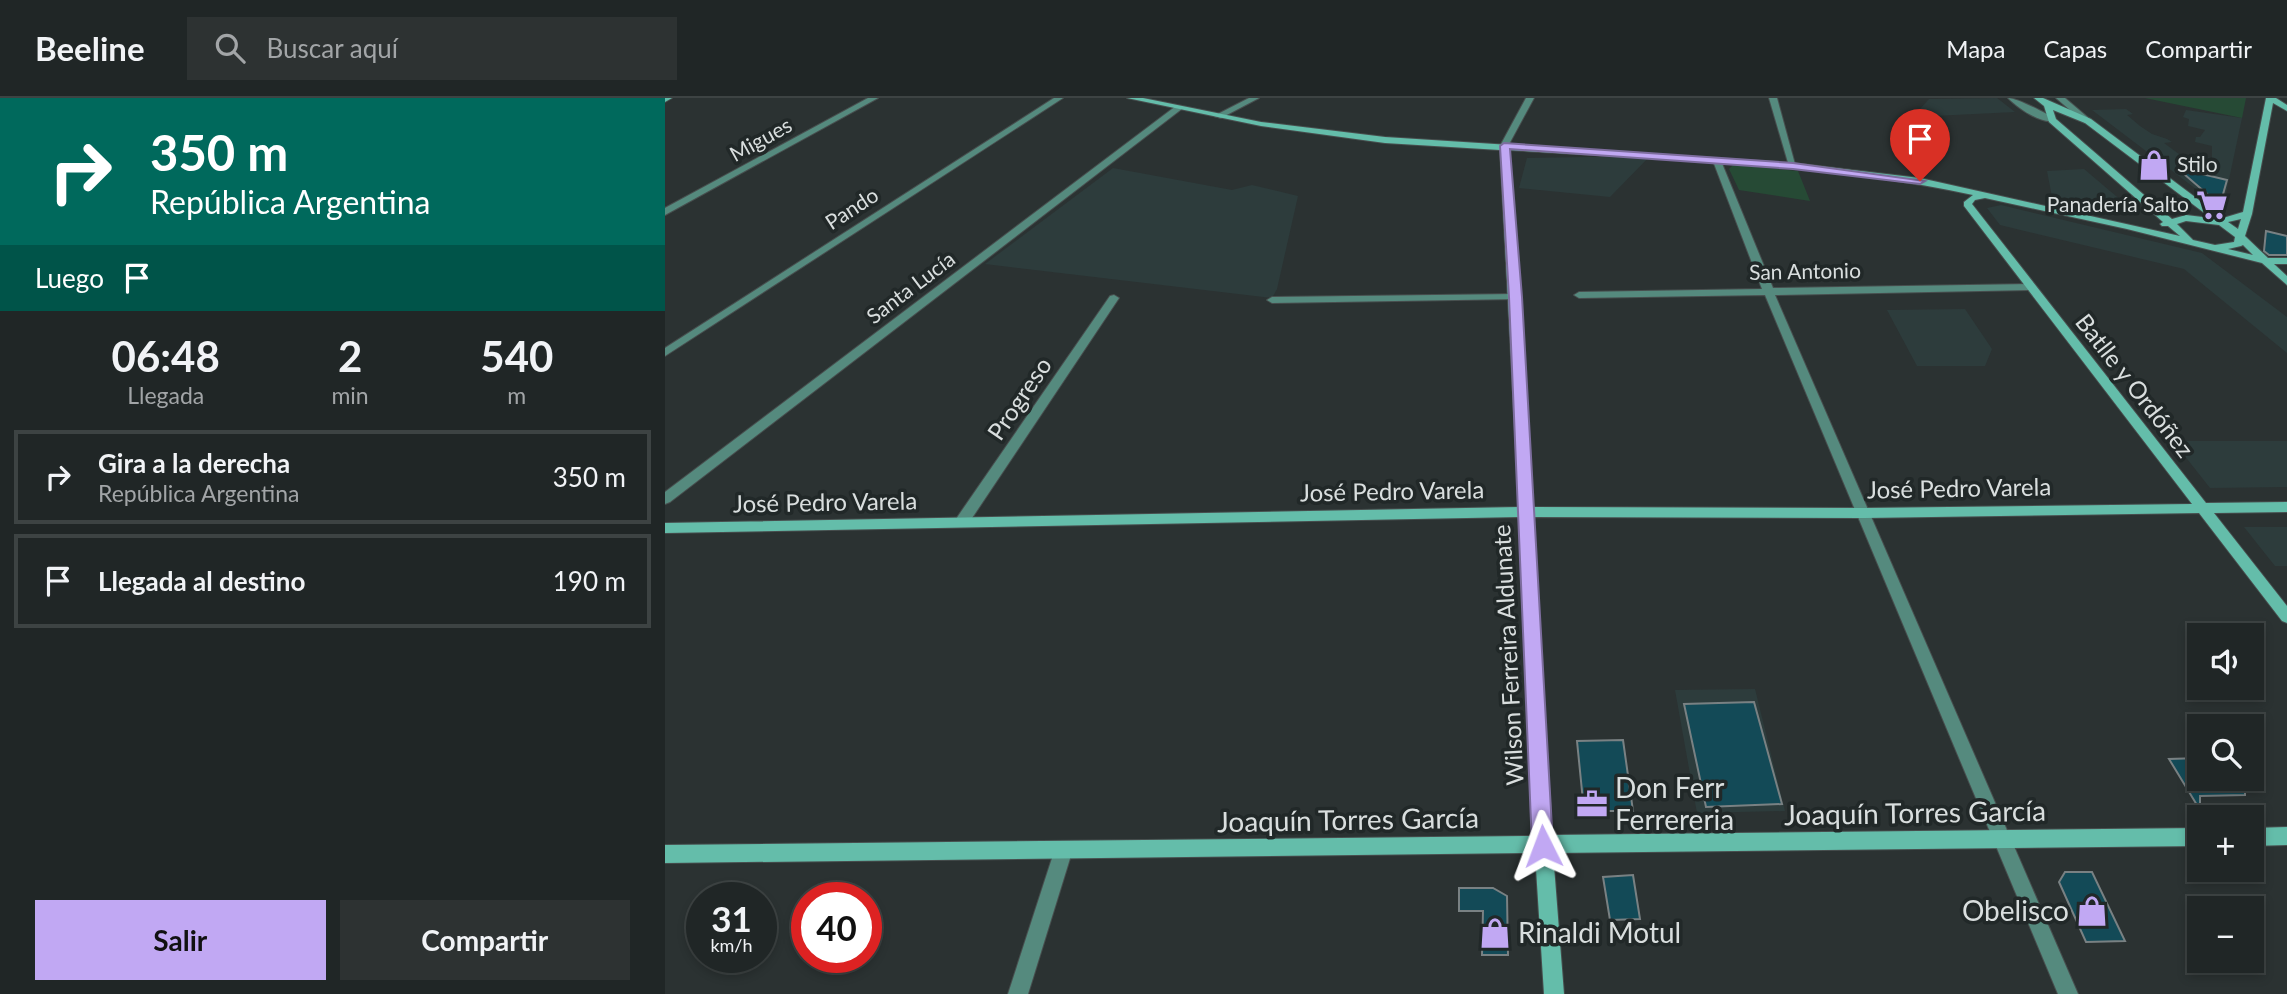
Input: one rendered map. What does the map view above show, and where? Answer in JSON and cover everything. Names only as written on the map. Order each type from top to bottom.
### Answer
[{"type":"street","name":"Migues","points":[[665,212],[874,98]]},
{"type":"street","name":"Pando","points":[[665,353],[1059,98]]},
{"type":"street","points":[[1131,98],[1218,116],[1358,137],[1793,166],[1943,186],[2129,226],[2265,261],[2287,261]]},
{"type":"street","points":[[1218,116],[1255,98]]},
{"type":"street","points":[[1504,146],[1530,98]]},
{"type":"street","points":[[1773,98],[1793,166]]},
{"type":"street","points":[[2013,98],[2025,108],[2052,120],[2189,239],[2209,246],[2238,244],[2247,214],[2271,98],[2287,108]]},
{"type":"street","points":[[2038,98],[2048,105],[2088,121]]},
{"type":"street","points":[[2060,98],[2239,238],[2287,282]]},
{"type":"street","points":[[2048,105],[2052,120]]},
{"type":"street","name":"Santa Lucía","points":[[665,499],[1179,108]]},
{"type":"street","points":[[2067,135],[2079,134]]},
{"type":"street","points":[[2091,134],[2103,134]]},
{"type":"street","name":"Wilson Ferreira Aldunate","points":[[1504,146],[1527,512],[1543,846],[1554,994]]},
{"type":"street","points":[[1717,161],[1769,292],[2068,994]]},
{"type":"street","name":"Batlle y Ordóñez","points":[[1943,186],[1967,204],[2287,617]]},
{"type":"street","points":[[1967,204],[1977,196],[1995,196]]},
{"type":"street","points":[[2129,226],[2172,223],[2186,218],[2218,222],[2247,214]]},
{"type":"street","name":"San Antonio","points":[[1579,295],[2031,286]]},
{"type":"street","points":[[1272,300],[1515,297]]},
{"type":"street","name":"Progreso","points":[[961,523],[1114,298]]},
{"type":"street","name":"José Pedro Varela","points":[[665,528],[1527,512],[1864,513],[2287,507]]},
{"type":"street","points":[[2264,837],[2287,836]]},
{"type":"street","name":"Joaquín Torres García","points":[[665,854],[1063,852],[2187,837]]},
{"type":"street","points":[[1017,994],[1063,852]]},
{"type":"shaded area","points":[[1997,98],[2015,112],[1913,117],[1929,99]]},
{"type":"shaded area","points":[[2126,109],[2133,114],[2127,115],[2140,126],[2172,142],[2164,143],[2187,160],[2200,162],[2202,157],[2212,158],[2212,146],[2195,142],[2196,137],[2200,137],[2205,130],[2188,126],[2189,119],[2183,117],[2186,110],[2242,118],[2224,203],[2213,202],[2092,110]]},
{"type":"shaded area","points":[[1650,156],[1610,197],[1519,188],[1527,158]]},
{"type":"shaded area","points":[[1113,168],[1232,190],[1252,185],[1298,196],[1277,289],[1272,298],[985,264]]},
{"type":"shaded area","points":[[2084,169],[2136,213],[2108,214],[2052,197],[2047,171]]},
{"type":"shaded area","points":[[2001,205],[2202,253],[2287,317],[2287,353],[2184,269],[2000,225],[1987,208]]},
{"type":"shaded area","points":[[1965,309],[1992,349],[1985,366],[1917,366],[1887,310]]},
{"type":"shaded area","points":[[2173,441],[2287,441],[2287,487],[2210,488]]},
{"type":"shaded area","points":[[2244,527],[2287,527],[2287,566],[2275,566]]},
{"type":"shaded area","points":[[1755,689],[1785,811],[1697,813],[1675,690]]},
{"type":"green space","points":[[2145,98],[2246,98],[2242,118]]},
{"type":"green space","points":[[1733,165],[1798,171],[1810,201],[1739,190],[1729,169]]},
{"type":"building","points":[[2177,168],[2227,180],[2220,205]]},
{"type":"building","points":[[2266,231],[2287,236],[2287,255],[2269,255],[2264,251]]},
{"type":"building","points":[[1754,702],[1782,804],[1706,807],[1684,704]]},
{"type":"building","points":[[1623,740],[1633,811],[1584,811],[1577,741]]},
{"type":"building","points":[[2187,758],[2187,789],[2169,759]]},
{"type":"building","points":[[2188,791],[2245,791],[2245,795],[2200,796],[2200,805],[2197,805]]},
{"type":"building","name":"Obelisco","points":[[2065,872],[2092,872],[2125,941],[2086,942],[2059,882]]},
{"type":"building","points":[[1633,875],[1640,919],[1610,920],[1603,877]]},
{"type":"building","name":"Rinaldi Motul","points":[[1459,888],[1493,888],[1507,896],[1508,955],[1482,955],[1483,911],[1459,911]]},
{"type":"place","name":"Stilo","points":[[2154,165]]},
{"type":"place","name":"Panadería Salto","points":[[2212,205]]},
{"type":"place","name":"Don Ferr Ferrereria","points":[[1592,804]]},
{"type":"place","name":"Obelisco","points":[[2092,911]]},
{"type":"place","name":"Rinaldi Motul","points":[[1495,933]]},
{"type":"route","points":[[1543,846],[1515,297],[1504,146],[1793,166],[1920,181]]}]
